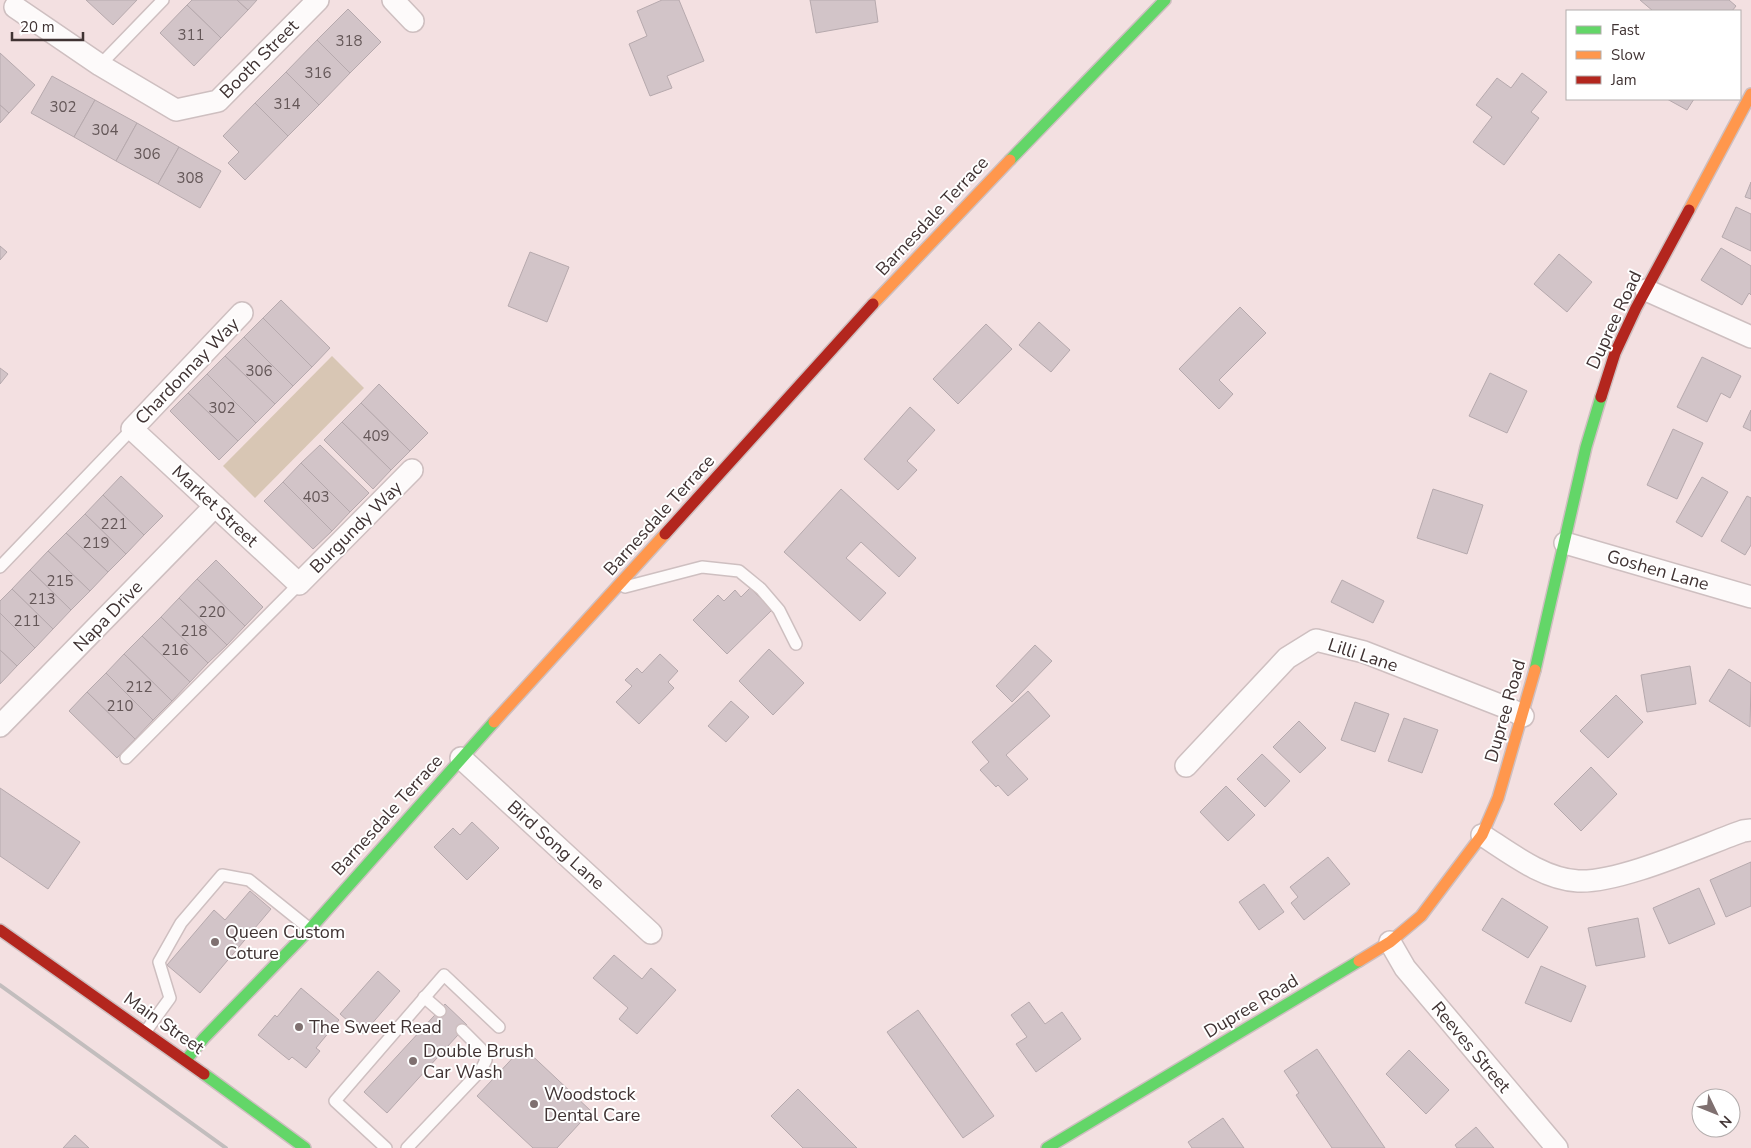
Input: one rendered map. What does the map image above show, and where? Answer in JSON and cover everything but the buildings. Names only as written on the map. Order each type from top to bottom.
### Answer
[{"type":"street","name":"Booth Street","points":[[13,7],[100,65],[176,110],[218,101],[318,0]]},
{"type":"street","points":[[393,0],[413,21]]},
{"type":"street","name":"Barnesdale Terrace","points":[[186,1060],[204,1038],[310,929],[461,758],[920,253],[1165,0]]},
{"type":"street","name":"Dupree Road","points":[[1047,1148],[1390,942],[1421,916],[1482,835],[1498,798],[1523,716],[1599,398],[1615,353],[1646,290],[1751,94]]},
{"type":"street","points":[[1646,290],[1751,337]]},
{"type":"street","name":"Chardonnay Way","points":[[132,429],[242,313]]},
{"type":"street","name":"Market Street","points":[[132,429],[299,584]]},
{"type":"street","name":"Burgundy Way","points":[[299,584],[412,470]]},
{"type":"street","name":"Napa Drive","points":[[0,726],[215,506]]},
{"type":"street","name":"Goshen Lane","points":[[1565,543],[1751,597]]},
{"type":"street","name":"Lilli Lane","points":[[1186,766],[1287,658],[1316,640],[1364,652],[1510,708],[1523,716]]},
{"type":"street","name":"Bird Song Lane","points":[[461,758],[651,932]]},
{"type":"street","points":[[1482,835],[1529,864],[1552,875],[1578,881],[1602,878],[1634,870],[1743,831],[1751,830]]},
{"type":"street","name":"Main Street","points":[[0,930],[146,1031],[305,1148]]},
{"type":"street","name":"Reeves Street","points":[[1390,942],[1405,968],[1557,1148]]},
{"type":"lane","points":[[100,65],[163,0]]},
{"type":"lane","points":[[0,567],[132,429]]},
{"type":"lane","points":[[614,590],[668,574],[702,567],[739,571],[761,589],[779,610],[796,644]]},
{"type":"lane","points":[[126,758],[299,584]]},
{"type":"lane","points":[[146,1031],[170,998],[159,962],[181,923],[222,875],[248,880],[310,929]]},
{"type":"lane","points":[[386,1148],[335,1101],[444,975],[499,1027]]},
{"type":"lane","points":[[424,997],[440,1011]]},
{"type":"lane","points":[[406,1148],[482,1070],[486,1060],[481,1049],[462,1030]]},
{"type":"shaded area","points":[[332,356],[364,388],[255,498],[223,466]]},
{"type":"railway","points":[[0,985],[226,1148]]},
{"type":"traffic: fast","points":[[1010,160],[1165,0]]},
{"type":"traffic: fast","points":[[1535,670],[1586,447],[1601,397]]},
{"type":"traffic: fast","points":[[186,1060],[204,1038],[310,929],[494,722]]},
{"type":"traffic: fast","points":[[1047,1148],[1359,961]]},
{"type":"traffic: fast","points":[[204,1074],[305,1148]]},
{"type":"traffic: slow","points":[[1689,210],[1751,94]]},
{"type":"traffic: slow","points":[[873,304],[1010,160]]},
{"type":"traffic: slow","points":[[494,722],[665,534]]},
{"type":"traffic: slow","points":[[1359,961],[1390,942],[1421,916],[1482,835],[1498,798],[1535,670]]},
{"type":"traffic: jam","points":[[1601,397],[1615,353],[1636,308],[1689,210]]},
{"type":"traffic: jam","points":[[665,534],[873,304]]},
{"type":"traffic: jam","points":[[0,930],[204,1074]]},
{"type":"place","name":"Queen Custom Coture","points":[[215,942]]},
{"type":"place","name":"The Sweet Read","points":[[299,1027]]},
{"type":"place","name":"Double Brush Car Wash","points":[[413,1061]]},
{"type":"place","name":"Woodstock Dental Care","points":[[534,1104]]}]
